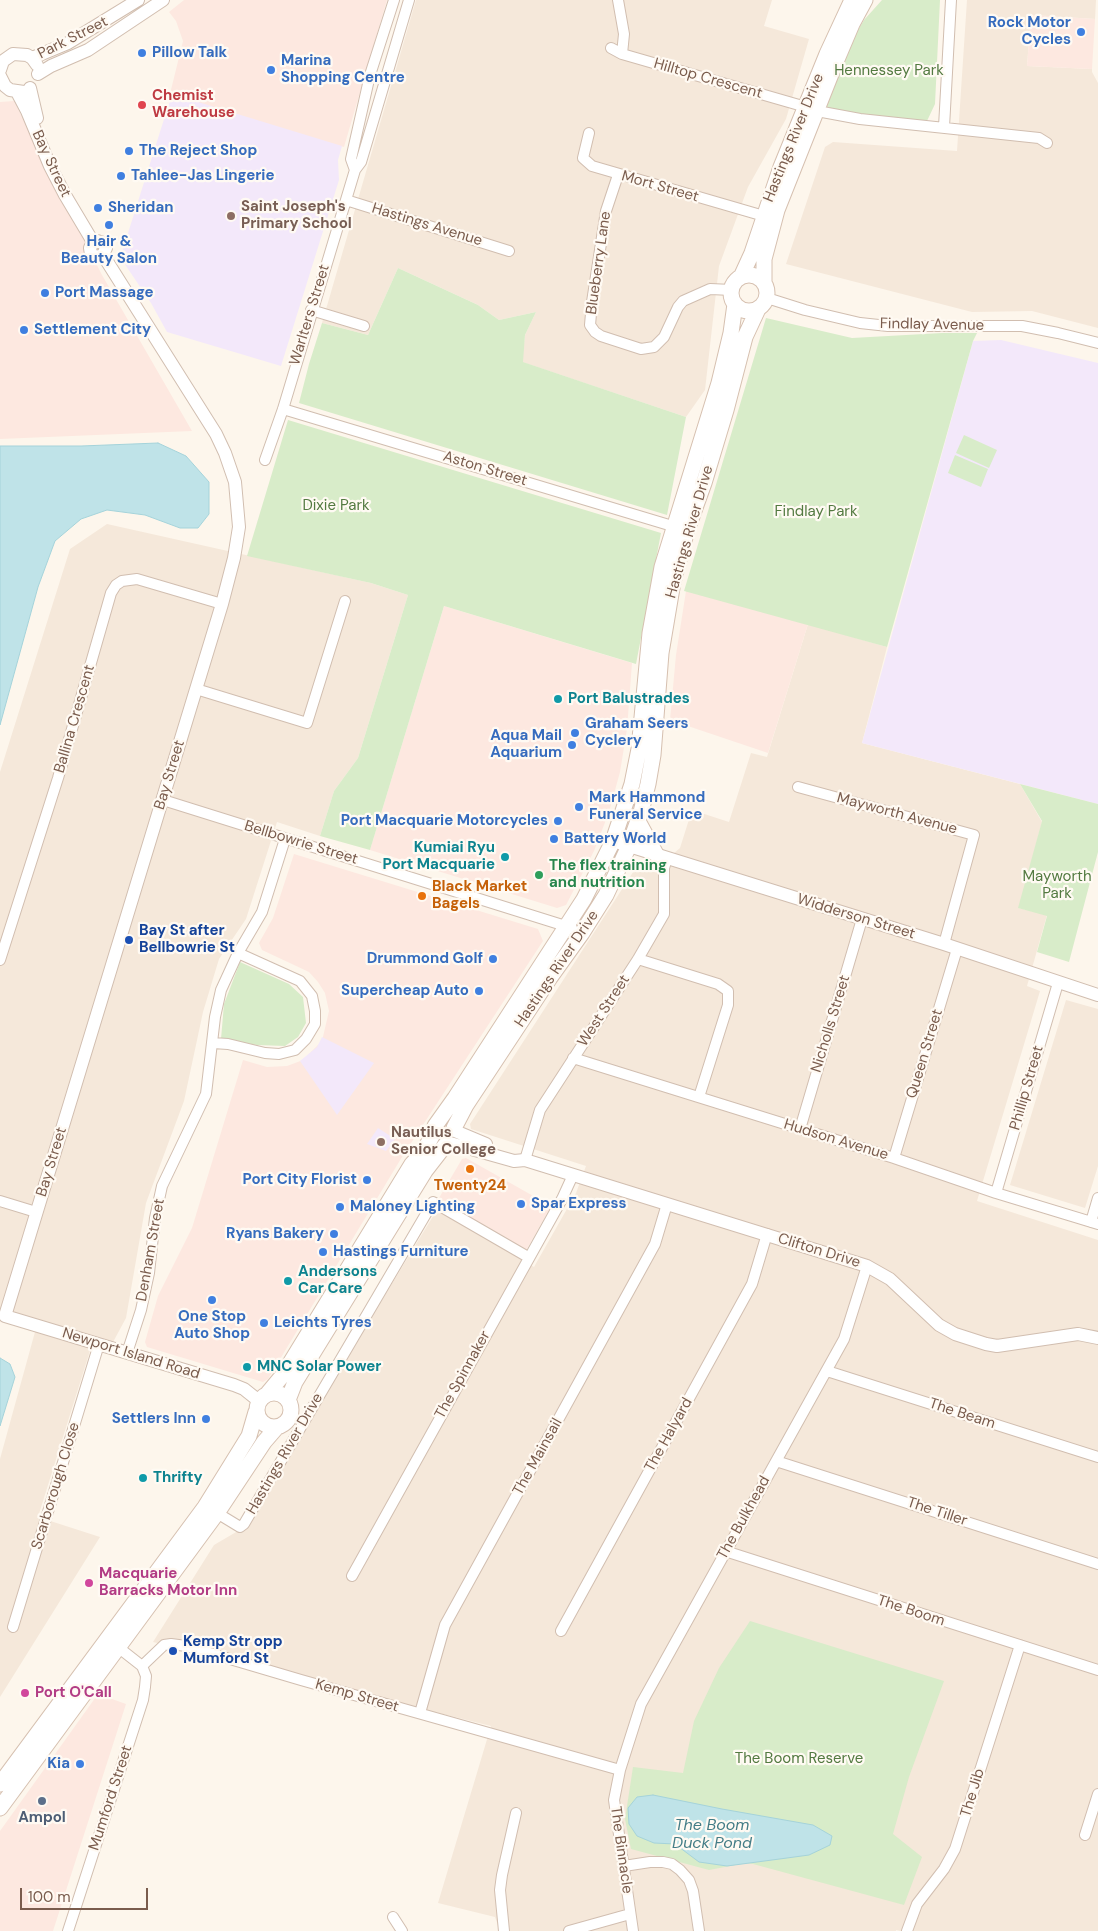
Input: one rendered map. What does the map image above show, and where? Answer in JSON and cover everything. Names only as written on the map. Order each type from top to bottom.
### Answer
[{"type":"main road","name":"Hastings River Drive","points":[[764,282],[766,250],[778,210],[812,109],[827,54],[852,0]]},
{"type":"main road","name":"Hastings River Drive","points":[[288,1400],[295,1382],[425,1171],[451,1137],[466,1105],[606,895],[629,846],[648,784],[653,755],[661,653],[680,528],[731,333],[736,290],[752,253],[781,167],[812,109],[865,0]]},
{"type":"main road","points":[[753,276],[764,282],[767,290],[762,303],[748,311],[741,309],[736,290],[753,276]]},
{"type":"main road","name":"Hastings River Drive","points":[[0,1808],[208,1502],[249,1436],[261,1402],[284,1375],[412,1164],[424,1151],[435,1129],[584,899],[613,841],[632,784],[637,758],[650,633],[662,567],[704,483],[745,337],[762,303]]},
{"type":"main road","points":[[638,821],[662,856]]},
{"type":"main road","points":[[448,1122],[451,1137],[437,1142],[435,1129],[448,1122]]},
{"type":"main road","points":[[279,1393],[288,1400],[291,1411],[290,1417],[282,1425],[276,1427],[271,1427],[261,1422],[261,1402],[279,1393]]},
{"type":"main road","name":"Hastings River Drive","points":[[0,1784],[218,1513],[264,1442],[276,1427]]},
{"type":"street","name":"Park Street","points":[[32,58],[68,43],[138,0]]},
{"type":"street","name":"Park Street","points":[[38,74],[51,66],[88,50],[163,0]]},
{"type":"street","name":"Warlters Street","points":[[354,170],[351,159],[370,75],[394,0]]},
{"type":"street","name":"Warlters Street","points":[[265,460],[283,409],[354,170],[361,162],[409,0]]},
{"type":"street","points":[[618,0],[624,34],[622,54]]},
{"type":"street","points":[[944,127],[952,0]]},
{"type":"street","name":"Hilltop Crescent","points":[[612,48],[622,54],[812,109],[860,119],[1040,138],[1047,143]]},
{"type":"street","points":[[0,68],[3,61],[13,54],[27,55],[36,64],[38,74],[35,84],[24,92],[17,92],[2,83]]},
{"type":"street","name":"Bay Street","points":[[30,88],[38,123],[72,192],[91,238]]},
{"type":"street","name":"Bay Street","points":[[2,1315],[36,1212],[222,604],[234,558],[238,526],[235,482],[216,434],[103,255],[106,248],[103,242],[91,238],[65,195],[17,92]]},
{"type":"street","name":"Mort Street","points":[[589,133],[583,158],[592,166],[764,216]]},
{"type":"street","name":"Blueberry Lane","points":[[618,175],[606,211],[592,302],[590,325],[595,332],[601,336],[641,349],[654,347],[664,337],[678,307],[683,301],[710,289],[736,290]]},
{"type":"street","name":"Hastings Avenue","points":[[346,200],[509,251]]},
{"type":"street","name":"Findlay Avenue","points":[[762,303],[805,310],[860,323],[888,326],[1022,326],[1098,343]]},
{"type":"street","points":[[311,310],[364,326]]},
{"type":"street","name":"Aston Street","points":[[283,409],[680,528]]},
{"type":"street","name":"Ballina Crescent","points":[[0,960],[58,778],[111,593],[122,581],[137,579],[222,604]]},
{"type":"street","points":[[196,689],[307,723],[345,601]]},
{"type":"street","name":"Mayworth Avenue","points":[[798,787],[974,835],[944,944]]},
{"type":"street","name":"Bellbowrie Street","points":[[163,800],[567,925],[582,933]]},
{"type":"street","name":"Denham Street","points":[[127,1353],[141,1310],[149,1273],[155,1218],[162,1186],[206,1094],[215,1017],[221,990],[238,953],[262,912],[285,839]]},
{"type":"street","name":"Widderson Street","points":[[613,841],[944,944],[1098,996]]},
{"type":"street","name":"West Street","points":[[525,1160],[540,1110],[638,959],[664,914],[664,868],[662,856]]},
{"type":"street","name":"Nicholls Street","points":[[800,1129],[862,919]]},
{"type":"street","name":"Queen Street","points":[[894,1158],[957,949]]},
{"type":"street","points":[[213,1043],[279,1054],[295,1050],[306,1039],[315,1024],[312,996],[300,980],[238,953]]},
{"type":"street","points":[[638,959],[718,984],[728,992],[728,1005],[699,1097]]},
{"type":"street","name":"Phillip Street","points":[[996,1193],[1058,983]]},
{"type":"street","name":"Hudson Avenue","points":[[574,1058],[1094,1223]]},
{"type":"street","name":"Clifton Drive","points":[[451,1137],[480,1142],[517,1153],[525,1160],[867,1266],[890,1279],[939,1325],[955,1334],[986,1344],[997,1346],[1078,1334],[1098,1338]]},
{"type":"street","name":"The Spinnaker","points":[[352,1576],[562,1199],[573,1175]]},
{"type":"street","points":[[1094,1223],[1098,1198]]},
{"type":"street","points":[[0,1201],[36,1212]]},
{"type":"street","name":"Hastings River Drive","points":[[218,1513],[240,1526],[244,1524],[433,1202],[528,1257]]},
{"type":"street","name":"The Mainsail","points":[[420,1713],[445,1625],[656,1244],[667,1204]]},
{"type":"street","name":"The Halyard","points":[[561,1631],[752,1284],[767,1234]]},
{"type":"street","name":"The Bulkhead","points":[[620,1770],[641,1704],[844,1339],[867,1266]]},
{"type":"street","name":"Newport Island Road","points":[[2,1315],[234,1385],[244,1389],[261,1402]]},
{"type":"street","name":"Scarborough Close","points":[[13,1628],[99,1344]]},
{"type":"street","name":"The Beam","points":[[827,1371],[1098,1457]]},
{"type":"street","name":"The Tiller","points":[[776,1461],[1098,1564]]},
{"type":"street","name":"The Boom","points":[[725,1551],[1098,1670]]},
{"type":"street","points":[[113,1643],[142,1666]]},
{"type":"street","name":"Kemp Street","points":[[142,1666],[164,1645],[186,1646],[620,1770]]},
{"type":"street","name":"The Jib","points":[[907,1931],[917,1904],[944,1869],[955,1849],[1020,1645]]},
{"type":"street","name":"Mumford Street","points":[[68,1931],[143,1700],[146,1676],[142,1666]]},
{"type":"street","name":"The Binnacle","points":[[620,1770],[614,1800],[633,1931]]},
{"type":"street","points":[[1085,1835],[1098,1794]]},
{"type":"street","points":[[504,1931],[500,1890],[516,1813]]},
{"type":"street","points":[[624,1866],[663,1862],[672,1864],[680,1870],[689,1880],[693,1890],[699,1931]]},
{"type":"street","points":[[569,1931],[630,1914]]},
{"type":"street","points":[[393,1917],[402,1931]]},
{"type":"shaded area","name":"Marina Shopping Centre","points":[[184,0],[387,0],[344,147],[169,98],[183,41],[176,21],[169,12]]},
{"type":"shaded area","points":[[416,0],[772,0],[764,26],[809,39],[786,119],[748,187],[719,266],[705,390],[686,417],[522,362],[525,335],[536,312],[499,320],[478,305],[398,268],[368,335],[322,323]]},
{"type":"shaded area","points":[[967,0],[1096,0],[1095,19],[1031,15],[1027,66],[1092,69],[1098,83],[1098,328],[1032,311],[972,312],[786,264],[825,147],[833,142],[957,151]]},
{"type":"shaded area","points":[[1031,15],[1095,19],[1092,69],[1027,66]]},
{"type":"shaded area","name":"Saint Joseph's Primary School","points":[[172,94],[342,146],[338,160],[339,180],[281,366],[167,332],[151,303],[122,260],[122,252]]},
{"type":"shaded area","points":[[14,101],[102,275],[192,431],[0,439],[0,102]]},
{"type":"shaded area","points":[[1001,340],[1098,363],[1098,804],[862,743],[973,341]]},
{"type":"shaded area","points":[[107,524],[371,583],[408,595],[358,758],[334,791],[320,836],[277,822],[246,919],[219,959],[203,1012],[184,1101],[146,1203],[126,1318],[112,1344],[94,1338],[38,1517],[100,1537],[0,1697],[0,1459],[38,1321],[0,1310],[0,772],[70,549]]},
{"type":"shaded area","points":[[686,591],[808,624],[768,753],[670,720],[676,655]]},
{"type":"shaded area","points":[[444,606],[632,663],[627,729],[620,772],[609,812],[594,851],[566,905],[557,908],[370,850]]},
{"type":"shaded area","points":[[808,624],[887,647],[862,743],[1020,784],[1042,822],[1019,908],[1047,915],[1027,986],[1040,991],[977,1201],[1098,1240],[1098,1931],[500,1931],[495,1917],[438,1903],[491,1726],[153,1642],[214,1545],[243,1528],[435,1213],[441,1212],[534,1267],[576,1193],[586,1166],[471,1129],[470,1124],[637,866],[653,871],[680,848],[692,810],[729,822],[751,753],[767,757]]},
{"type":"shaded area","points":[[294,854],[538,929],[543,941],[402,1157],[268,1379],[263,1382],[147,1347],[145,1342],[158,1296],[192,1228],[243,1060],[267,1067],[287,1066],[303,1060],[322,1041],[329,1011],[325,993],[318,982],[309,972],[262,950],[259,943],[273,918]]},
{"type":"shaded area","points":[[1066,1000],[1098,1009],[1098,1166],[1085,1208],[1010,1185]]},
{"type":"shaded area","points":[[322,1037],[374,1063],[337,1115],[300,1061],[317,1047]]},
{"type":"shaded area","name":"Nautilus Senior College","points":[[378,1128],[395,1139],[386,1151],[367,1144]]},
{"type":"shaded area","points":[[466,1158],[551,1206],[527,1249],[524,1250],[440,1203],[439,1198],[462,1159]]},
{"type":"shaded area","points":[[98,1694],[126,1704],[53,1931],[0,1931],[0,1831]]},
{"type":"green space","name":"Hennessey Park","points":[[882,0],[940,0],[935,104],[927,121],[841,114],[818,105],[825,85],[864,20]]},
{"type":"green space","points":[[398,268],[478,305],[499,320],[536,312],[525,335],[523,362],[686,417],[667,515],[299,403],[322,323],[368,335]]},
{"type":"green space","name":"Findlay Park","points":[[766,318],[852,338],[977,333],[973,341],[887,647],[684,591]]},
{"type":"green space","name":"Dixie Park","points":[[288,420],[661,533],[636,664],[444,606],[370,850],[320,836],[334,791],[358,758],[408,595],[371,583],[247,556]]},
{"type":"green space","points":[[964,435],[997,450],[989,468],[956,453]]},
{"type":"green space","points":[[955,455],[988,469],[981,487],[948,473]]},
{"type":"green space","name":"Mayworth Park","points":[[1020,784],[1098,804],[1098,852],[1069,962],[1037,952],[1047,916],[1018,908],[1042,821]]},
{"type":"green space","points":[[240,962],[289,984],[303,997],[306,1023],[298,1037],[285,1046],[257,1045],[221,1039],[224,1004]]},
{"type":"green space","name":"The Boom Reserve","points":[[750,1621],[944,1681],[909,1777],[893,1834],[922,1857],[904,1905],[753,1864],[746,1863],[709,1870],[631,1849],[625,1819],[633,1767],[683,1773],[694,1721],[719,1668]]},
{"type":"water","points":[[158,443],[186,456],[209,482],[209,514],[198,528],[180,528],[145,515],[107,510],[81,519],[55,541],[38,587],[0,725],[0,446],[81,446]]},
{"type":"water","points":[[0,1358],[10,1364],[15,1377],[0,1426]]},
{"type":"water","name":"The Boom Duck Pond","points":[[653,1795],[813,1825],[832,1836],[830,1845],[809,1855],[727,1866],[699,1862],[675,1844],[654,1843],[637,1836],[629,1824],[628,1808],[637,1797]]},
{"type":"place","name":"Rock Motor Cycles","points":[[1081,32]]},
{"type":"place","name":"Pillow Talk","points":[[142,53]]},
{"type":"place","name":"Marina Shopping Centre","points":[[271,70]]},
{"type":"place","name":"Chemist Warehouse","points":[[142,105]]},
{"type":"place","name":"The Reject Shop","points":[[129,151]]},
{"type":"place","name":"Tahlee-Jas Lingerie","points":[[121,176]]},
{"type":"place","name":"Sheridan","points":[[98,208]]},
{"type":"place","name":"Saint Joseph's Primary School","points":[[231,216]]},
{"type":"place","name":"Hair & Beauty Salon","points":[[109,225]]},
{"type":"place","name":"Port Massage","points":[[45,293]]},
{"type":"place","name":"Settlement City","points":[[24,330]]},
{"type":"place","name":"Port Balustrades","points":[[558,699]]},
{"type":"place","name":"Graham Seers Cyclery","points":[[575,733]]},
{"type":"place","name":"Aqua Mail Aquarium","points":[[572,745]]},
{"type":"place","name":"Mark Hammond Funeral Service","points":[[579,807]]},
{"type":"place","name":"Port Macquarie Motorcycles","points":[[558,821]]},
{"type":"place","name":"Battery World","points":[[554,839]]},
{"type":"place","name":"Kumiai Ryu Port Macquarie","points":[[505,857]]},
{"type":"place","name":"The flex training and nutrition","points":[[539,875]]},
{"type":"place","name":"Black Market Bagels","points":[[422,896]]},
{"type":"place","name":"Bay St after Bellbowrie St","points":[[129,940]]},
{"type":"place","name":"Drummond Golf","points":[[493,959]]},
{"type":"place","name":"Supercheap Auto","points":[[479,991]]},
{"type":"place","name":"Nautilus Senior College","points":[[381,1142]]},
{"type":"place","name":"Twenty24","points":[[470,1169]]},
{"type":"place","name":"Port City Florist","points":[[367,1180]]},
{"type":"place","name":"Spar Express","points":[[521,1204]]},
{"type":"place","name":"Maloney Lighting","points":[[340,1207]]},
{"type":"place","name":"Ryans Bakery","points":[[334,1234]]},
{"type":"place","name":"Hastings Furniture","points":[[323,1252]]},
{"type":"place","name":"Andersons Car Care","points":[[288,1281]]},
{"type":"place","name":"One Stop Auto Shop","points":[[212,1300]]},
{"type":"place","name":"Leichts Tyres","points":[[264,1323]]},
{"type":"place","name":"MNC Solar Power","points":[[247,1367]]},
{"type":"place","name":"Settlers Inn","points":[[206,1419]]},
{"type":"place","name":"Thrifty","points":[[143,1478]]},
{"type":"place","name":"Macquarie Barracks Motor Inn","points":[[89,1583]]},
{"type":"place","name":"Kemp Str opp Mumford St","points":[[173,1651]]},
{"type":"place","name":"Port O'Call","points":[[25,1693]]},
{"type":"place","name":"Kia","points":[[80,1764]]},
{"type":"place","name":"Ampol","points":[[42,1801]]}]
